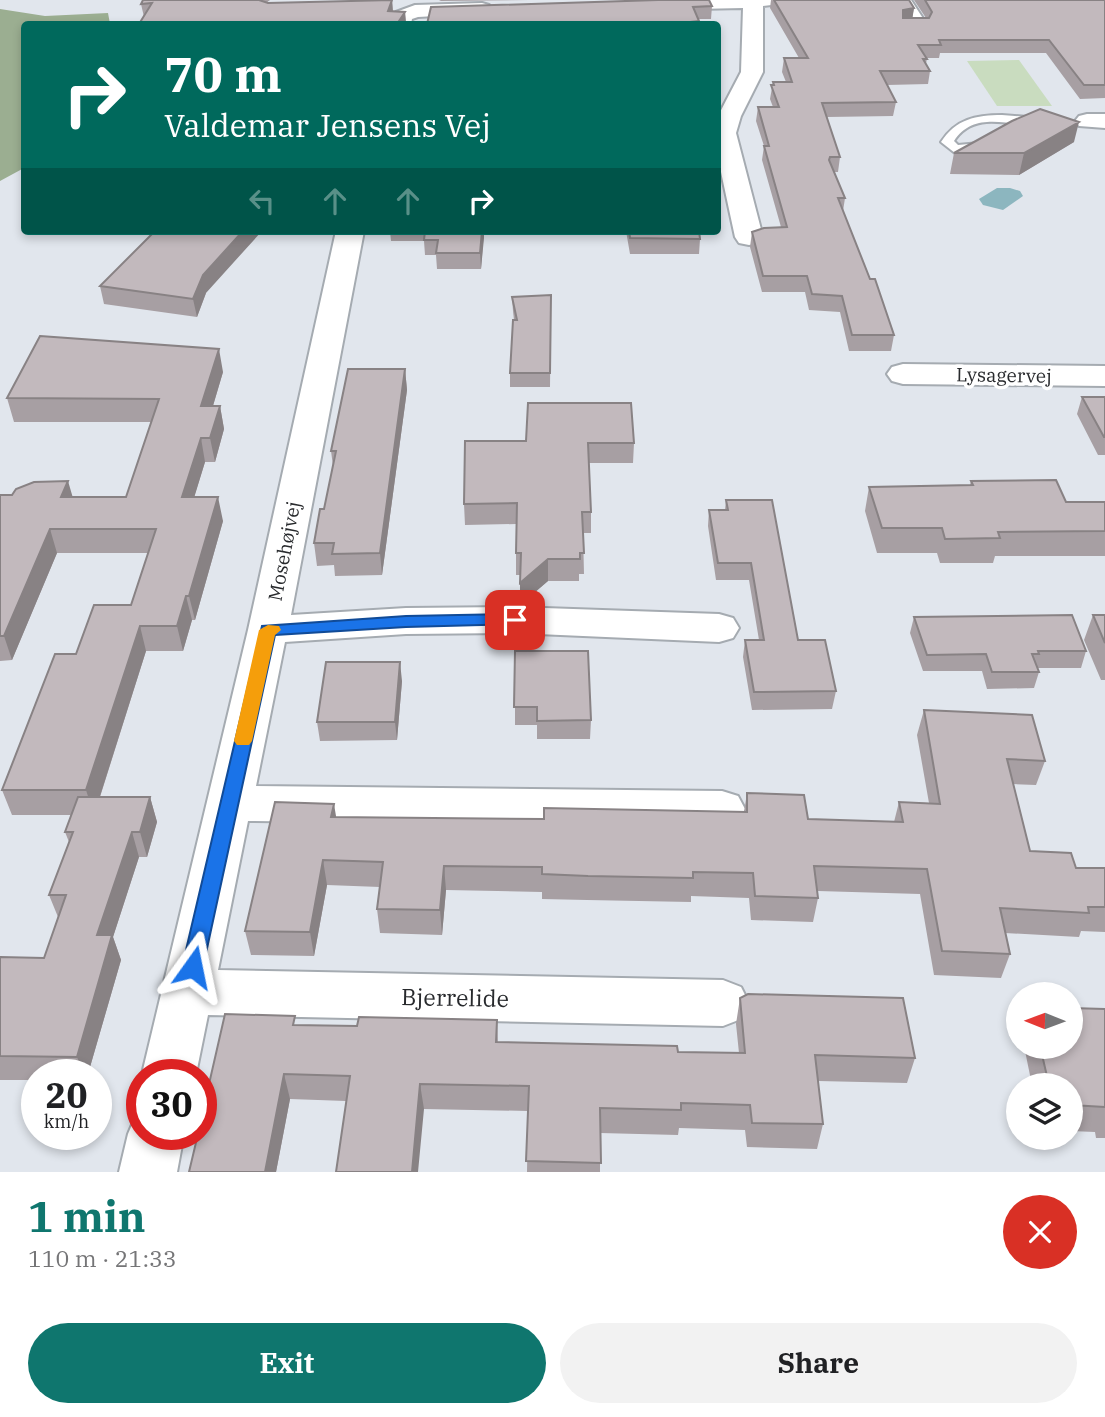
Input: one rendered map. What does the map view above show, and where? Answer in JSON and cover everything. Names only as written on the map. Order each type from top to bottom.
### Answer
[{"type":"street","points":[[644,6],[773,0]]},
{"type":"street","points":[[749,237],[724,132],[729,116],[752,72],[753,1]]},
{"type":"street","points":[[384,5],[466,4],[502,8],[415,11],[403,16],[402,21]]},
{"type":"street","name":"Mosehøjvej","points":[[172,1059],[268,630],[349,235]]},
{"type":"street","name":"Lysagervej","points":[[902,374],[1105,376]]},
{"type":"street","points":[[268,630],[406,621],[515,620],[719,628]]},
{"type":"street","points":[[229,803],[722,809]]},
{"type":"street","name":"Bjerrelide","points":[[187,992],[723,1003]]},
{"type":"street","points":[[148,1172],[153,1150]]},
{"type":"lane","points":[[906,0],[923,26],[907,27]]},
{"type":"lane","points":[[996,142],[978,148],[955,149],[947,142],[950,133],[968,122],[992,118],[1037,121],[1010,135]]},
{"type":"green space","points":[[0,9],[45,16],[108,13],[109,21],[21,21],[21,170],[0,181]]},
{"type":"green space","points":[[1019,60],[1052,106],[997,106],[967,61]]},
{"type":"water","points":[[997,188],[1020,191],[1023,196],[1003,210],[983,205],[979,199]]},
{"type":"building","points":[[143,0],[259,0],[268,3],[392,0],[388,11],[405,12],[399,21],[141,21],[152,3],[141,4]]},
{"type":"building","points":[[658,0],[709,0],[712,6],[693,7],[699,21],[428,21],[431,7]]},
{"type":"building","points":[[774,0],[909,0],[914,8],[903,10],[903,18],[929,18],[932,12],[925,0],[1105,0],[1105,85],[1084,85],[1049,40],[939,40],[941,45],[918,45],[927,59],[923,59],[930,71],[880,71],[896,102],[822,103],[840,157],[830,157],[829,160],[845,198],[838,198],[870,279],[875,279],[894,335],[852,335],[842,296],[812,294],[807,276],[763,276],[752,232],[764,228],[787,227],[764,146],[769,146],[758,107],[779,107],[771,85],[774,85],[773,82],[792,82],[784,58],[808,58]]},
{"type":"building","points":[[1040,109],[1079,122],[1024,153],[954,153],[1012,121]]},
{"type":"building","points":[[151,235],[239,235],[203,275],[193,299],[100,286]]},
{"type":"building","points":[[425,235],[482,235],[480,253],[436,253],[438,240],[424,240]]},
{"type":"building","points":[[630,235],[700,235],[700,239],[630,238]]},
{"type":"building","points":[[551,295],[550,373],[510,373],[513,320],[517,320],[512,297]]},
{"type":"building","points":[[40,336],[219,349],[201,406],[220,406],[210,438],[201,438],[182,497],[218,497],[189,596],[186,596],[177,626],[140,626],[86,790],[2,790],[55,654],[76,654],[94,605],[131,605],[156,529],[50,529],[4,636],[0,636],[0,495],[12,495],[16,489],[34,482],[68,481],[61,497],[126,497],[159,399],[7,398]]},
{"type":"building","points":[[348,369],[405,369],[380,553],[332,554],[334,543],[314,543],[336,451],[331,451]]},
{"type":"building","points":[[1082,397],[1105,397],[1105,437],[1104,437]]},
{"type":"building","points":[[528,403],[631,403],[634,443],[588,443],[591,512],[582,512],[584,553],[580,553],[580,559],[548,559],[520,583],[521,553],[516,553],[517,503],[464,504],[465,441],[526,441]]},
{"type":"building","points":[[1056,480],[1066,502],[1105,502],[1105,531],[998,532],[1000,538],[945,539],[942,528],[882,528],[869,487],[973,485],[971,481]]},
{"type":"building","points":[[726,500],[772,500],[798,640],[825,640],[836,691],[754,692],[745,640],[764,640],[751,563],[718,563],[709,510],[728,510]]},
{"type":"building","points":[[1072,615],[1086,651],[1038,651],[1039,654],[1032,654],[1039,672],[992,672],[986,654],[927,655],[914,617]]},
{"type":"building","points":[[1093,615],[1105,615],[1105,643]]},
{"type":"building","points":[[515,651],[588,651],[591,720],[537,721],[537,707],[514,707]]},
{"type":"building","points":[[326,662],[400,662],[395,722],[317,722]]},
{"type":"building","points":[[924,710],[1032,715],[1045,761],[1007,759],[1030,851],[1071,853],[1076,868],[1105,868],[1105,907],[1088,907],[1089,913],[1000,908],[1010,954],[942,951],[927,869],[814,866],[818,898],[755,896],[753,873],[693,872],[693,878],[588,876],[542,874],[542,867],[444,866],[440,910],[377,909],[383,862],[323,860],[310,932],[245,931],[275,802],[334,804],[331,817],[544,819],[544,808],[747,812],[747,793],[804,795],[808,819],[903,822],[899,802],[940,804]]},
{"type":"building","points":[[78,797],[150,797],[140,832],[132,832],[97,935],[112,935],[77,1057],[0,1056],[0,957],[44,958],[66,895],[49,895],[73,832],[65,832]]},
{"type":"building","points":[[748,994],[903,998],[915,1058],[815,1055],[823,1124],[752,1123],[750,1105],[681,1103],[681,1110],[600,1108],[601,1163],[526,1161],[529,1086],[420,1084],[412,1172],[336,1172],[350,1076],[284,1074],[265,1172],[189,1172],[194,1150],[217,1150],[217,1059],[215,1059],[225,1014],[295,1016],[293,1025],[357,1026],[359,1017],[497,1020],[496,1042],[677,1046],[678,1052],[745,1053],[740,998]]},
{"type":"building","points":[[1083,1008],[1105,1009],[1105,1107],[1083,1106],[1083,1073],[1046,1073],[1043,1059],[1083,1059]]},
{"type":"slow traffic","points":[[243,741],[268,630],[273,630]]},
{"type":"route","points":[[193,967],[268,630],[406,621],[515,620]]}]
